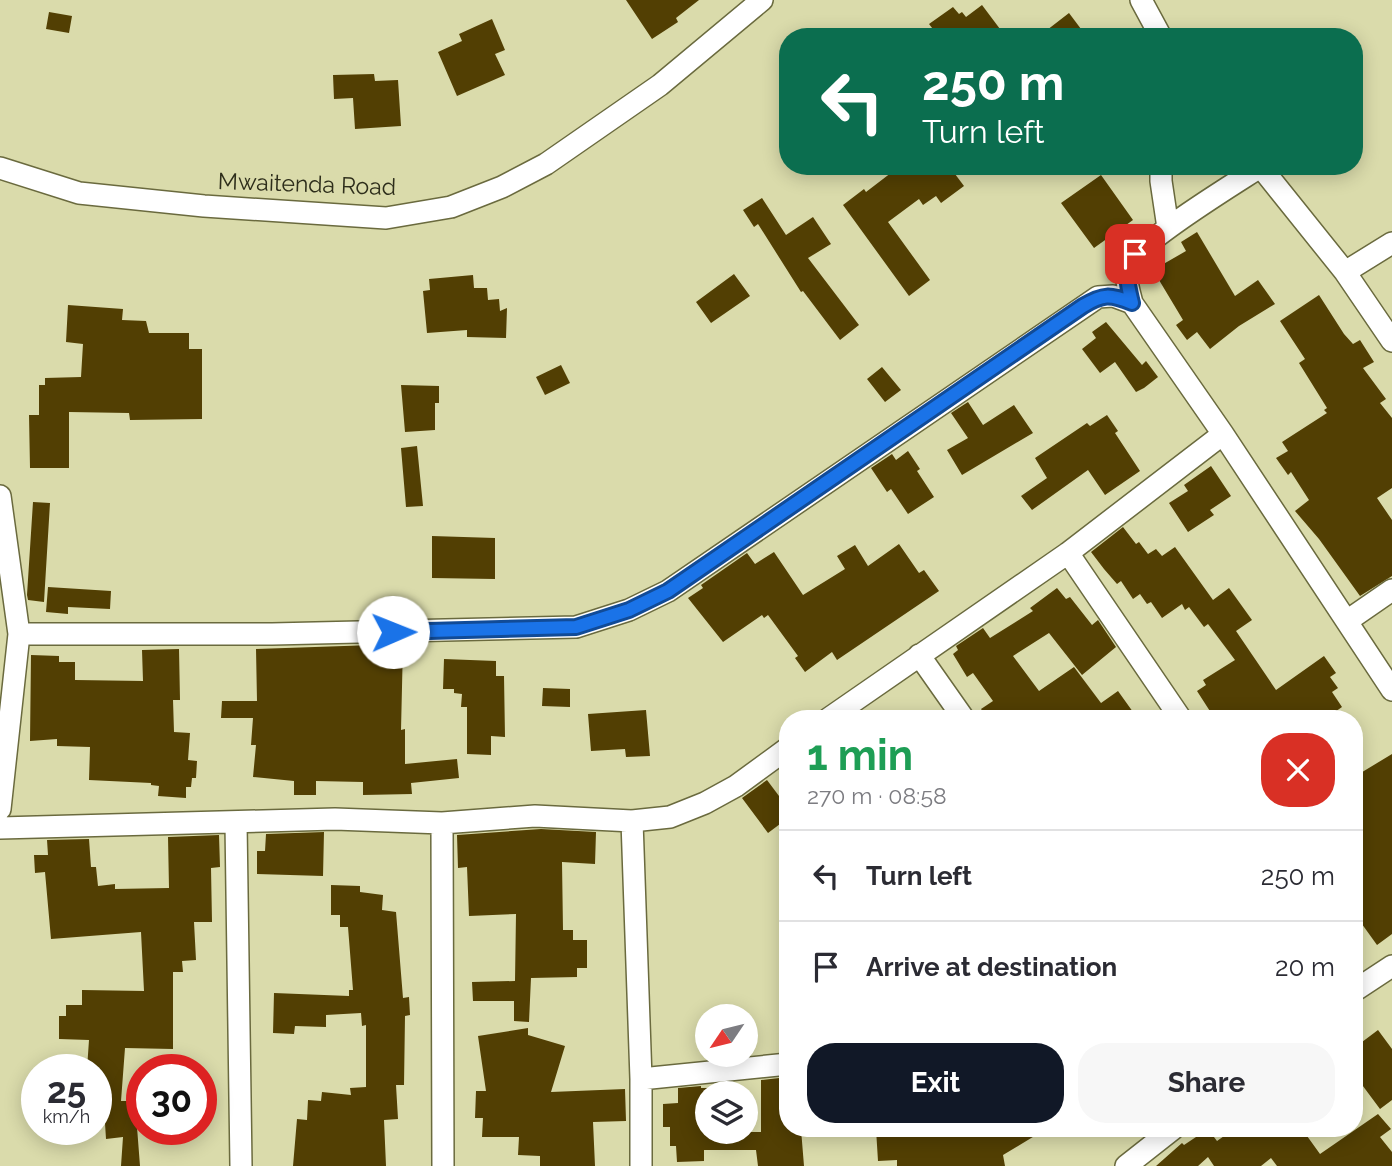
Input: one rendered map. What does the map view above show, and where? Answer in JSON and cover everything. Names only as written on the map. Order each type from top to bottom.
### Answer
[{"type":"street","name":"Mwaitenda Road","points":[[0,168],[79,193],[204,206],[386,218],[451,207],[502,187],[546,164],[660,85],[762,0]]},
{"type":"street","points":[[1141,0],[1156,28]]},
{"type":"street","points":[[1161,175],[1168,228]]},
{"type":"street","points":[[1248,175],[1168,228],[1135,254],[1126,278],[1132,303],[1223,434],[1392,690]]},
{"type":"street","points":[[1266,175],[1345,272],[1392,341]]},
{"type":"street","points":[[1345,272],[1392,243]]},
{"type":"street","points":[[19,634],[272,634],[576,627],[629,610],[668,591],[1098,297],[1113,296],[1132,303]]},
{"type":"street","points":[[841,710],[1068,553],[1223,434]]},
{"type":"street","points":[[0,496],[7,593],[19,634],[0,809]]},
{"type":"street","points":[[1068,553],[1175,710]]},
{"type":"street","points":[[1347,621],[1392,590]]},
{"type":"street","points":[[919,655],[958,710]]},
{"type":"street","points":[[0,828],[335,819],[442,823],[535,816],[632,821],[670,817],[705,803],[779,759]]},
{"type":"street","points":[[632,821],[641,1079],[641,1166]]},
{"type":"street","points":[[236,823],[241,1166]]},
{"type":"street","points":[[442,823],[443,1166]]},
{"type":"street","points":[[1363,982],[1392,966]]},
{"type":"street","points":[[641,1079],[779,1065]]},
{"type":"street","points":[[1126,1166],[1163,1137]]},
{"type":"building","points":[[626,0],[699,0],[676,18],[678,22],[652,39]]},
{"type":"building","points":[[982,5],[999,28],[932,28],[929,24],[953,7],[966,17]]},
{"type":"building","points":[[49,12],[72,16],[69,33],[46,29]]},
{"type":"building","points":[[1069,13],[1080,28],[1050,28]]},
{"type":"building","points":[[492,19],[505,50],[495,54],[505,75],[457,96],[438,52],[462,41],[459,34]]},
{"type":"building","points":[[374,74],[375,81],[398,80],[401,126],[355,129],[353,98],[334,99],[333,75]]},
{"type":"building","points":[[888,175],[956,175],[964,186],[941,203],[936,196],[923,205],[919,199],[888,222],[930,280],[909,296],[843,205],[864,189],[866,192]]},
{"type":"building","points":[[1101,175],[1133,220],[1094,248],[1061,203]]},
{"type":"building","points":[[762,198],[786,235],[813,217],[831,244],[808,258],[859,325],[840,340],[803,291],[801,292],[758,224],[754,227],[743,210]]},
{"type":"building","points":[[1197,232],[1235,296],[1258,280],[1275,304],[1239,326],[1210,349],[1197,332],[1187,340],[1176,325],[1183,320],[1153,270],[1186,251],[1181,242]]},
{"type":"building","points":[[734,274],[750,296],[711,323],[696,302]]},
{"type":"building","points":[[473,275],[474,288],[487,288],[488,300],[499,299],[500,311],[507,308],[506,338],[467,337],[467,330],[427,333],[423,291],[430,290],[429,279]]},
{"type":"building","points":[[1319,295],[1344,334],[1353,344],[1360,340],[1374,362],[1363,368],[1386,399],[1380,403],[1392,418],[1392,488],[1377,498],[1392,520],[1392,576],[1360,596],[1295,511],[1309,500],[1291,472],[1288,475],[1276,458],[1288,451],[1282,442],[1327,413],[1324,410],[1327,408],[1299,363],[1305,359],[1280,321]]},
{"type":"building","points":[[68,305],[123,309],[122,320],[146,321],[149,333],[189,333],[189,349],[202,349],[202,419],[130,420],[129,413],[69,412],[69,468],[30,468],[29,415],[39,415],[39,385],[45,385],[45,378],[81,377],[83,344],[66,342]]},
{"type":"building","points":[[1106,322],[1142,365],[1146,361],[1158,377],[1136,392],[1115,362],[1100,373],[1082,349],[1096,338],[1092,332]]},
{"type":"building","points":[[561,365],[570,383],[545,395],[536,377]]},
{"type":"building","points":[[882,367],[901,390],[885,402],[867,379]]},
{"type":"building","points":[[401,385],[439,386],[439,403],[435,403],[435,430],[405,432]]},
{"type":"building","points":[[968,402],[983,425],[1014,405],[1033,433],[962,475],[947,450],[968,438],[951,413]]},
{"type":"building","points":[[1107,415],[1118,431],[1115,433],[1140,471],[1105,495],[1088,470],[1032,510],[1021,496],[1047,478],[1035,458],[1087,423],[1090,426]]},
{"type":"building","points":[[417,446],[423,506],[406,507],[401,448]]},
{"type":"building","points":[[908,451],[934,497],[908,514],[891,489],[887,492],[871,468],[892,454],[896,460]]},
{"type":"building","points":[[1211,466],[1231,496],[1210,510],[1214,515],[1188,532],[1169,503],[1188,491],[1184,485]]},
{"type":"building","points":[[33,502],[50,503],[44,602],[28,600],[27,595]]},
{"type":"building","points":[[1123,527],[1148,554],[1156,549],[1162,556],[1175,547],[1213,600],[1229,588],[1252,620],[1236,631],[1276,690],[1324,656],[1336,673],[1330,677],[1338,688],[1332,692],[1342,707],[1338,710],[1209,710],[1197,691],[1206,685],[1203,680],[1235,660],[1208,624],[1204,627],[1189,607],[1185,610],[1182,604],[1162,618],[1151,602],[1147,604],[1140,594],[1133,599],[1121,581],[1117,584],[1091,552]]},
{"type":"building","points":[[432,536],[495,538],[495,579],[432,578]]},
{"type":"building","points":[[899,544],[919,573],[924,570],[939,591],[837,660],[832,652],[805,672],[795,658],[798,656],[768,615],[764,618],[762,615],[723,642],[688,598],[703,588],[701,585],[747,553],[755,564],[774,552],[803,595],[845,569],[837,556],[855,545],[868,566]]},
{"type":"building","points":[[48,587],[111,591],[110,609],[68,607],[68,614],[46,612]]},
{"type":"building","points":[[1057,588],[1066,599],[1070,597],[1092,625],[1098,620],[1116,647],[1082,675],[1049,633],[1013,656],[1039,691],[1074,667],[1101,703],[1118,691],[1132,710],[982,710],[993,701],[973,673],[967,677],[953,654],[958,650],[956,646],[983,628],[990,638],[1033,611],[1030,608]]},
{"type":"building","points":[[403,644],[401,730],[405,729],[405,764],[457,759],[459,778],[411,783],[412,794],[363,795],[363,782],[316,781],[316,795],[294,795],[294,781],[253,777],[256,745],[251,745],[253,718],[221,718],[222,701],[257,701],[256,649]]},
{"type":"building","points":[[179,649],[180,700],[173,700],[174,732],[190,733],[188,760],[197,761],[196,778],[192,778],[191,787],[186,787],[186,798],[158,796],[159,786],[151,783],[89,780],[90,747],[57,746],[57,739],[30,741],[31,655],[59,656],[59,662],[75,662],[75,680],[143,681],[142,650]]},
{"type":"building","points":[[444,659],[496,661],[496,676],[504,676],[505,737],[491,736],[491,755],[467,754],[467,707],[461,707],[462,694],[454,693],[454,689],[443,689]]},
{"type":"building","points":[[543,688],[570,689],[570,707],[542,706]]},
{"type":"building","points":[[646,710],[650,756],[626,757],[625,749],[591,751],[588,714]]},
{"type":"building","points":[[1392,754],[1392,934],[1377,945],[1363,926],[1363,772]]},
{"type":"building","points":[[767,780],[779,796],[779,825],[768,833],[742,798]]},
{"type":"building","points":[[541,829],[596,832],[595,864],[562,862],[563,930],[573,930],[573,940],[587,940],[587,968],[577,968],[577,977],[531,978],[529,1022],[514,1021],[514,1001],[473,1001],[472,982],[515,981],[516,914],[469,916],[467,867],[458,868],[457,835]]},
{"type":"building","points":[[324,832],[323,876],[257,874],[257,851],[265,851],[266,834]]},
{"type":"building","points":[[219,835],[220,867],[211,868],[212,922],[194,922],[196,960],[182,961],[183,972],[173,972],[173,1049],[125,1048],[121,1101],[126,1101],[126,1145],[138,1145],[140,1166],[121,1166],[123,1137],[112,1138],[112,1054],[88,1054],[89,1040],[59,1039],[59,1016],[66,1016],[66,1005],[82,1005],[82,990],[144,991],[141,932],[51,939],[45,872],[35,873],[34,855],[48,855],[47,840],[89,839],[91,867],[96,867],[98,886],[115,884],[115,889],[169,888],[168,837]]},
{"type":"building","points":[[331,885],[360,886],[360,892],[383,895],[382,910],[396,912],[403,998],[409,997],[410,1015],[405,1016],[404,1085],[396,1085],[398,1119],[384,1120],[386,1166],[293,1166],[297,1119],[307,1120],[308,1100],[321,1101],[322,1092],[351,1095],[350,1088],[366,1087],[366,1025],[362,1026],[361,1013],[326,1015],[326,1027],[295,1026],[294,1034],[273,1033],[274,993],[349,996],[349,990],[353,990],[348,927],[340,927],[340,915],[331,915]]},
{"type":"building","points":[[528,1028],[528,1035],[565,1046],[551,1092],[625,1089],[626,1121],[593,1122],[595,1166],[540,1166],[540,1156],[518,1155],[519,1137],[482,1137],[483,1118],[475,1118],[476,1091],[486,1091],[478,1036]]},
{"type":"building","points":[[1378,1030],[1392,1049],[1392,1100],[1380,1109],[1363,1086],[1363,1041]]},
{"type":"building","points":[[779,1078],[779,1137],[802,1137],[804,1166],[758,1166],[756,1150],[704,1150],[704,1161],[677,1162],[676,1146],[670,1146],[670,1127],[663,1127],[663,1104],[678,1103],[678,1088],[695,1087],[695,1144],[758,1144],[758,1132],[761,1132],[761,1080]]},
{"type":"building","points":[[1378,1114],[1391,1129],[1380,1137],[1392,1152],[1392,1166],[1277,1166],[1271,1158],[1261,1166],[1214,1166],[1208,1157],[1198,1166],[1156,1166],[1182,1143],[1184,1145],[1196,1137],[1214,1137],[1217,1141],[1223,1137],[1308,1137],[1320,1154],[1345,1137],[1363,1137],[1363,1124]]},
{"type":"building","points":[[876,1137],[1033,1137],[1003,1155],[1005,1166],[897,1166],[897,1160],[878,1161]]},
{"type":"route","points":[[393,632],[576,627],[629,610],[668,591],[1083,306],[1098,297],[1113,296],[1132,303],[1126,278],[1135,254]]}]
